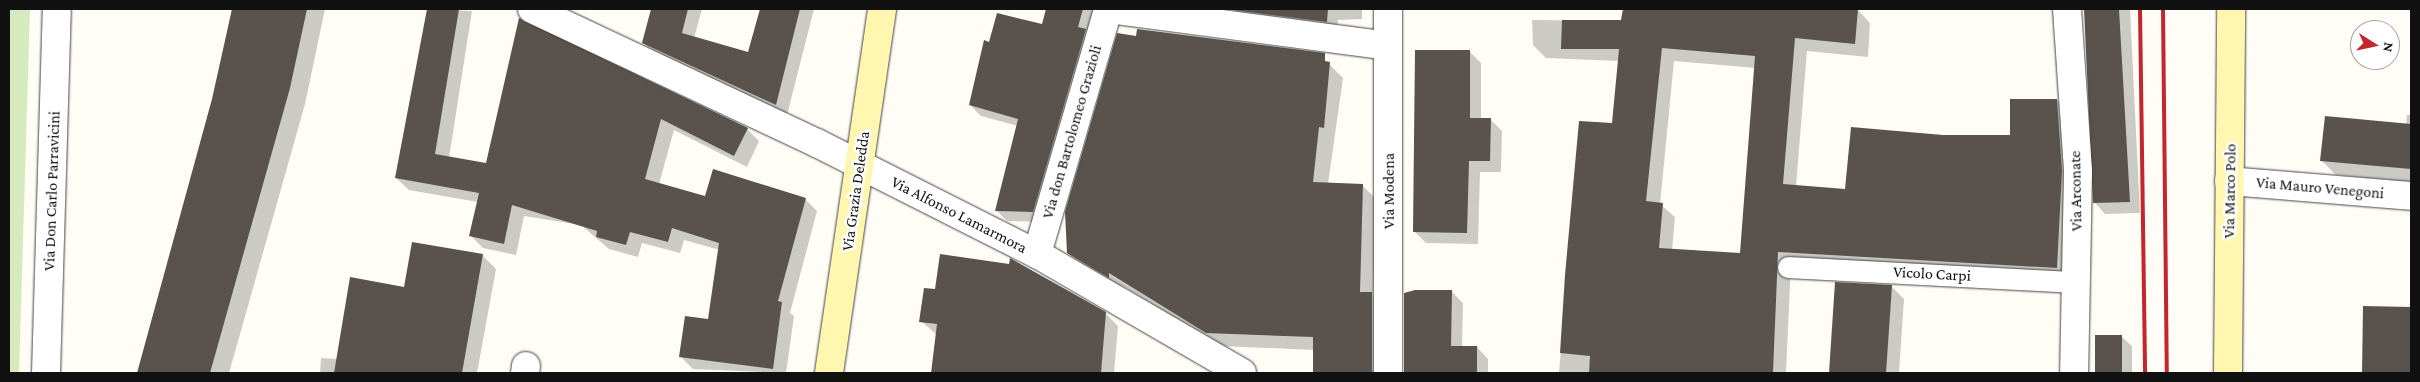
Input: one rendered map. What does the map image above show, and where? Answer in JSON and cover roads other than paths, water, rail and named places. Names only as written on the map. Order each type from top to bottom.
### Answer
[{"type":"main road","name":"Via Grazia Deledda","points":[[829,373],[882,9]]},
{"type":"main road","name":"Via Marco Polo","points":[[2228,373],[2231,9]]},
{"type":"street","name":"Via Don Carlo Parravicini","points":[[46,373],[57,9]]},
{"type":"street","name":"Via Alfonso Lamarmora","points":[[532,9],[860,165],[1037,254],[1242,373]]},
{"type":"street","name":"Via don Bartolomeo Grazioli","points":[[1037,254],[1108,9],[1388,46]]},
{"type":"street","name":"Via Modena","points":[[1388,9],[1388,373]]},
{"type":"street","name":"Via Arconate","points":[[2067,9],[2078,171],[2074,373]]},
{"type":"street","name":"Via Mauro Venegoni","points":[[2230,181],[2411,196]]},
{"type":"lane","name":"Vicolo Carpi","points":[[1788,267],[2076,282]]},
{"type":"railway","points":[[2140,9],[2145,373]]},
{"type":"railway","points":[[2163,9],[2167,373]]}]
